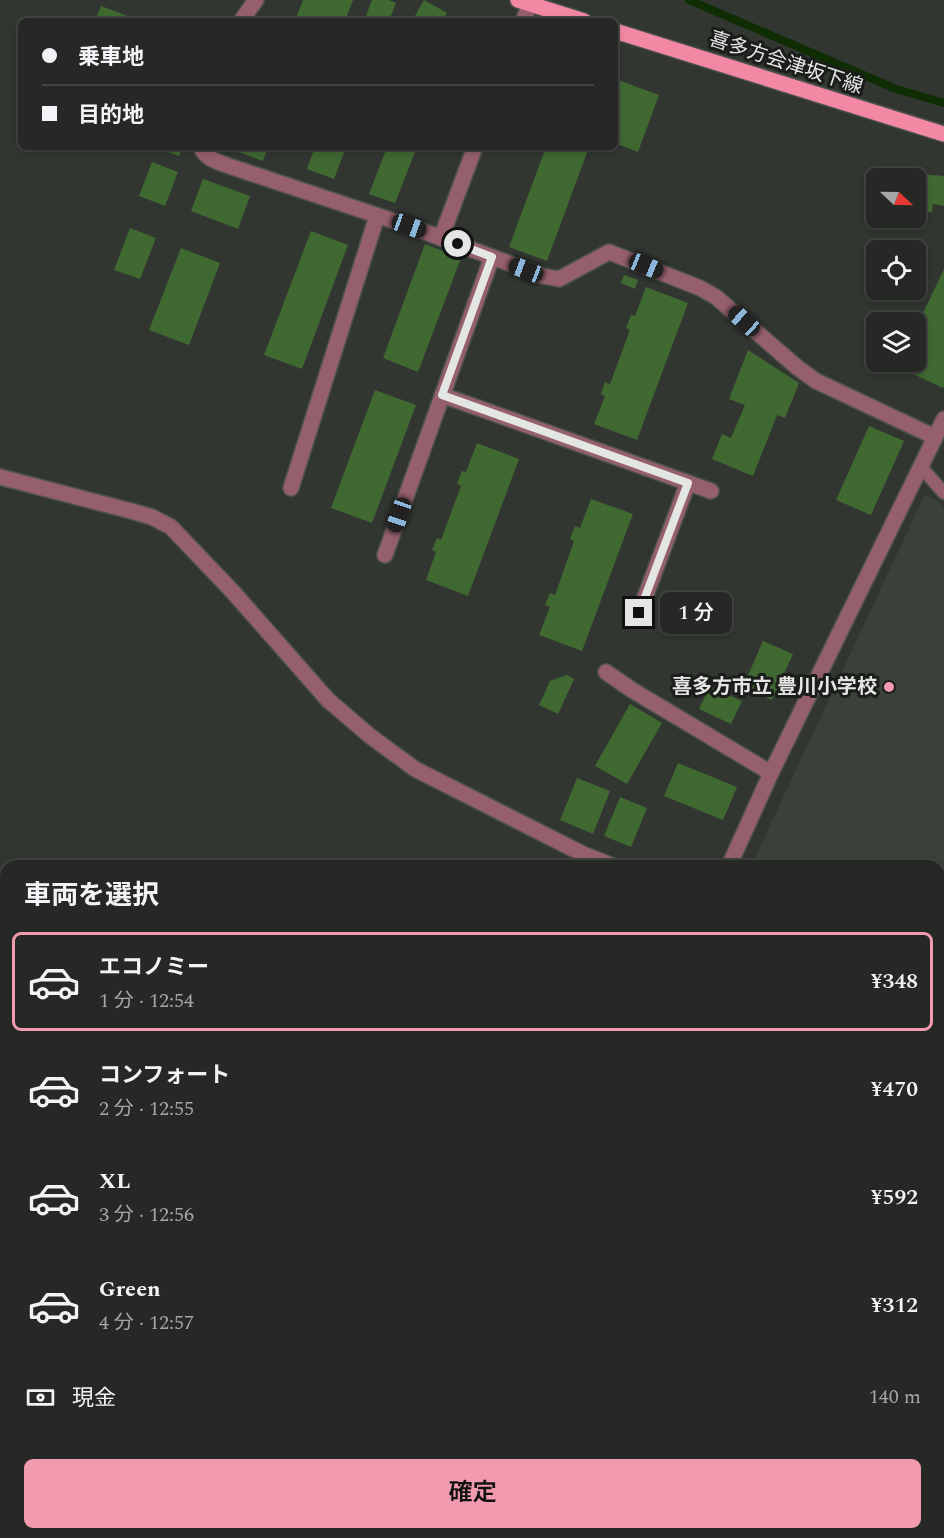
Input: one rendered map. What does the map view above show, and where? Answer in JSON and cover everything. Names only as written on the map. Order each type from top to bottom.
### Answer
[{"type":"main road","points":[[524,2],[575,18]]},
{"type":"main road","name":"喜多方会津坂下線","points":[[618,32],[944,134]]},
{"type":"street","points":[[243,18],[256,0]]},
{"type":"street","points":[[523,18],[524,2]]},
{"type":"street","points":[[202,150],[212,159],[229,166],[441,238],[543,276],[559,279],[609,252],[700,288],[726,305],[816,381],[935,437]]},
{"type":"street","points":[[441,238],[475,150]]},
{"type":"street","points":[[291,488],[377,216]]},
{"type":"street","points":[[385,555],[492,257]]},
{"type":"street","points":[[442,395],[711,491]]},
{"type":"street","points":[[732,860],[771,773],[944,419]]},
{"type":"street","points":[[0,477],[152,517],[171,527],[233,592],[328,700],[370,736],[415,769],[598,860]]},
{"type":"street","points":[[639,613],[688,483]]},
{"type":"street","points":[[606,672],[771,773]]},
{"type":"lane","points":[[921,467],[944,493]]},
{"type":"shaded area","name":"喜多方市立 豊川小学校","points":[[925,494],[944,508],[944,860],[754,860]]},
{"type":"building","points":[[303,0],[353,0],[346,18],[296,18]]},
{"type":"building","points":[[372,0],[389,0],[396,3],[390,18],[365,18]]},
{"type":"building","points":[[424,0],[447,13],[444,18],[414,18]]},
{"type":"building","points":[[101,6],[133,18],[96,18]]},
{"type":"building","points":[[618,80],[659,95],[638,152],[618,144]]},
{"type":"building","points":[[162,150],[182,150],[179,156]]},
{"type":"building","points":[[236,150],[267,150],[263,161]]},
{"type":"building","points":[[314,150],[345,150],[334,179],[307,169]]},
{"type":"building","points":[[386,150],[416,150],[395,203],[369,194]]},
{"type":"building","points":[[545,150],[588,150],[547,261],[509,247]]},
{"type":"building","points":[[152,162],[178,172],[165,206],[139,196]]},
{"type":"building","points":[[926,174],[944,176],[944,206],[933,204],[932,212],[926,212]]},
{"type":"building","points":[[203,179],[250,196],[238,229],[191,211]]},
{"type":"building","points":[[130,228],[156,238],[140,279],[114,270]]},
{"type":"building","points":[[311,231],[348,245],[302,369],[264,355]]},
{"type":"building","points":[[425,244],[461,258],[418,372],[383,358]]},
{"type":"building","points":[[181,248],[220,263],[189,345],[149,330]]},
{"type":"building","points":[[944,269],[943,388],[909,372],[926,372],[926,312],[924,312]]},
{"type":"building","points":[[624,275],[638,280],[635,289],[621,283]]},
{"type":"building","points":[[646,287],[688,303],[637,440],[594,424],[605,396],[601,394],[605,382],[610,384],[630,330],[626,328],[631,315],[635,316]]},
{"type":"building","points":[[748,350],[799,383],[785,418],[777,415],[753,476],[712,459],[722,434],[731,438],[745,405],[729,399]]},
{"type":"building","points":[[375,390],[416,405],[372,523],[331,508]]},
{"type":"building","points":[[869,426],[904,441],[871,515],[836,500]]},
{"type":"building","points":[[477,443],[519,459],[468,596],[426,580],[436,552],[432,550],[437,538],[441,540],[461,486],[457,484],[462,471],[466,472]]},
{"type":"building","points":[[591,499],[633,514],[582,651],[539,635],[550,607],[545,605],[550,593],[555,595],[574,541],[570,539],[575,526],[580,528]]},
{"type":"building","points":[[763,641],[793,654],[772,700],[743,687]]},
{"type":"building","points":[[567,675],[574,679],[558,714],[539,705],[550,681]]},
{"type":"building","points":[[710,687],[742,701],[731,724],[699,709]]},
{"type":"building","points":[[630,704],[662,723],[627,784],[595,766]]},
{"type":"building","points":[[678,763],[737,787],[723,820],[664,796]]},
{"type":"building","points":[[577,778],[610,791],[593,834],[560,820]]},
{"type":"building","points":[[620,797],[647,808],[631,847],[604,836]]},
{"type":"waterway","points":[[689,0],[896,89],[944,103]]},
{"type":"place","name":"喜多方市立 豊川小学校","points":[[889,687]]},
{"type":"route","points":[[458,244],[492,257],[442,395],[688,483],[639,613]]}]
